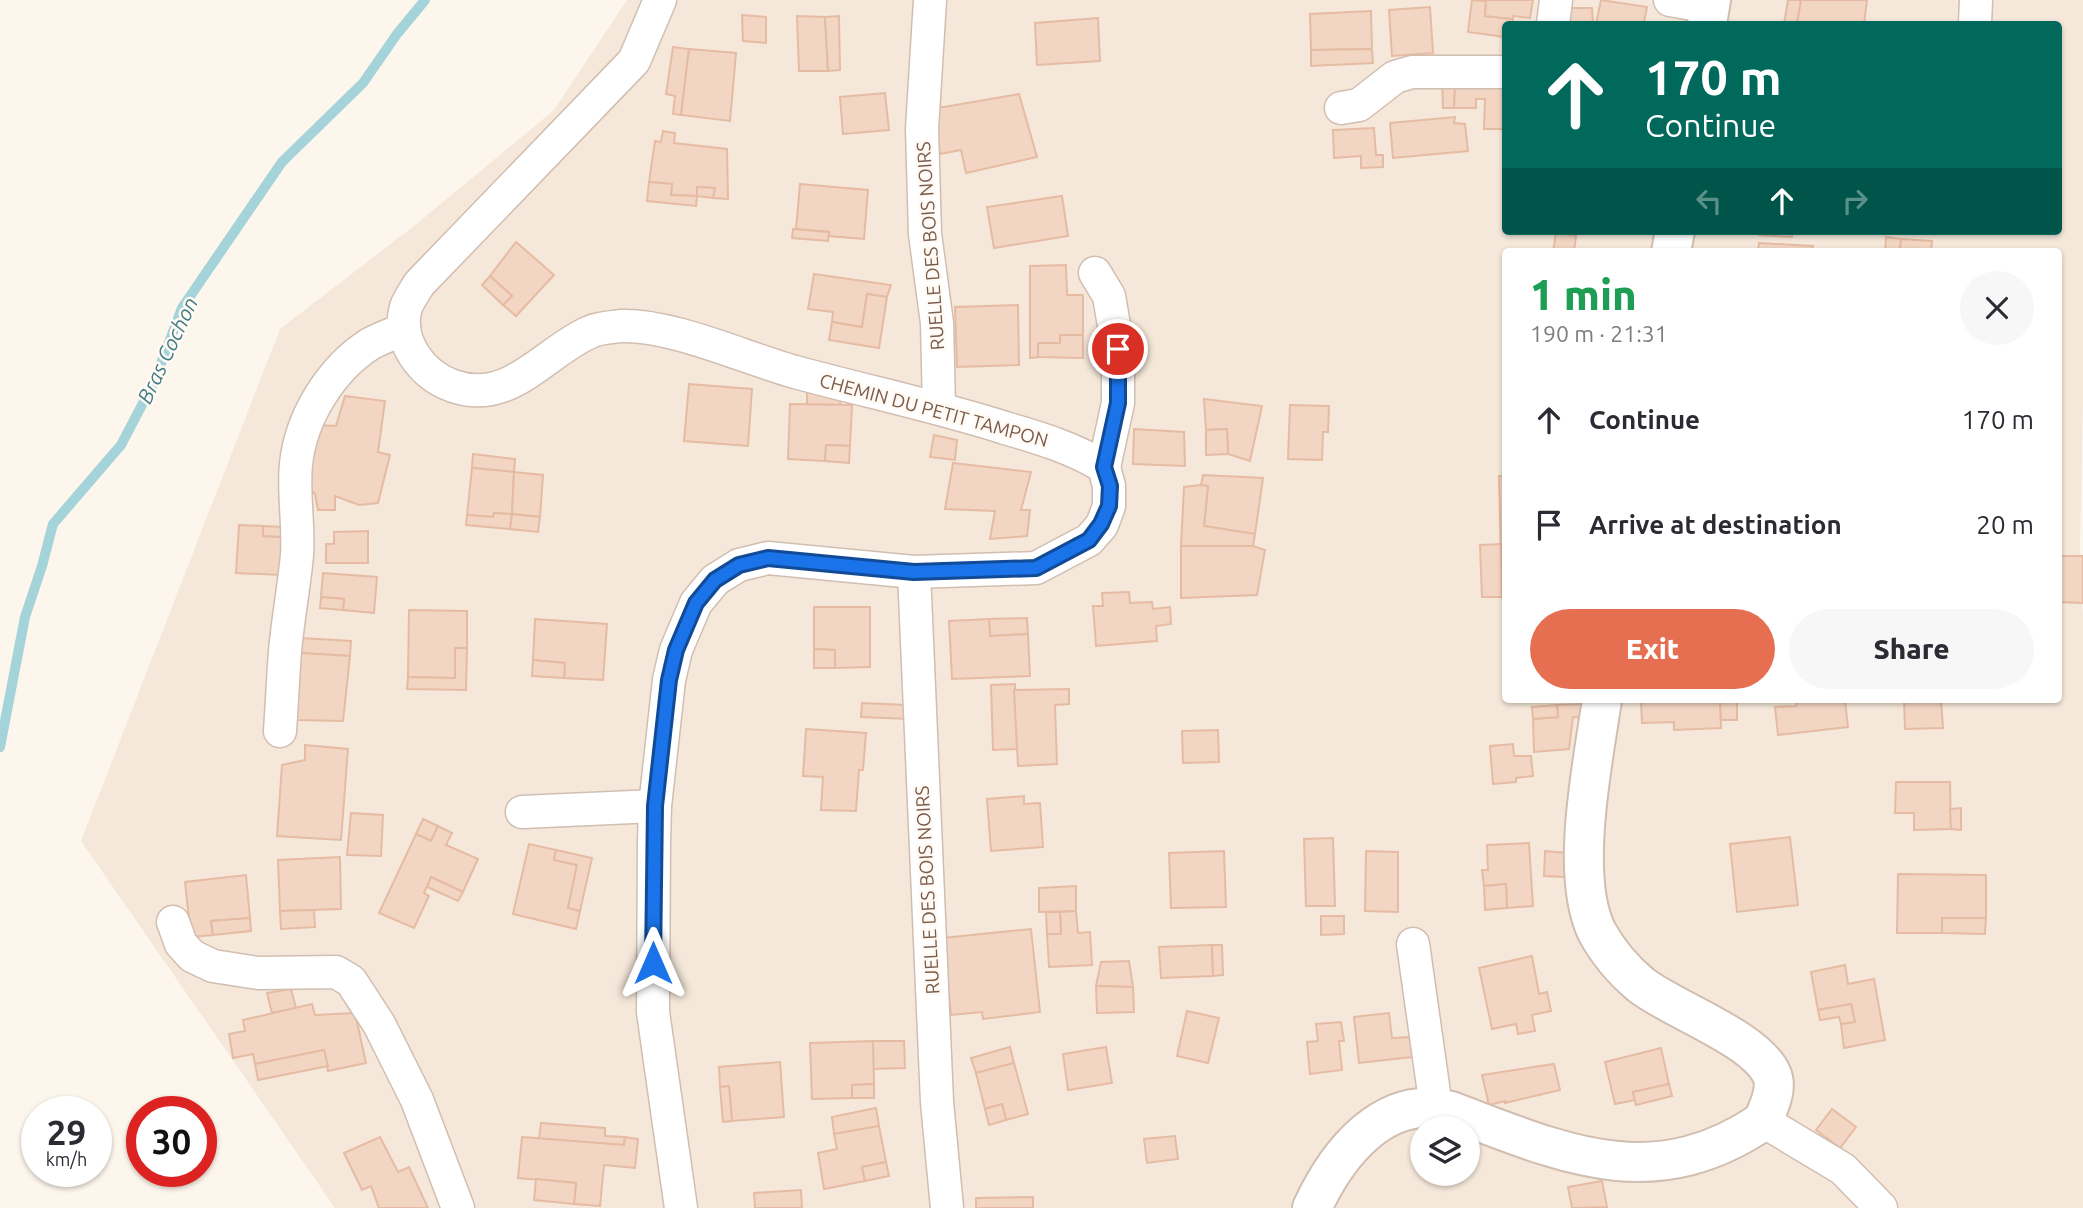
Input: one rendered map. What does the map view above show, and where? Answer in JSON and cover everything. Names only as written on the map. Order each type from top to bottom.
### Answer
[{"type":"street","points":[[280,731],[285,649],[297,555],[296,463],[301,439],[313,408],[328,383],[351,359],[372,344],[404,329],[406,307],[419,284],[634,61],[660,0]]},
{"type":"street","name":"RUELLE DES BOIS NOIRS","points":[[930,0],[922,129],[925,234],[937,323],[939,408]]},
{"type":"street","points":[[1553,21],[1556,0]]},
{"type":"street","points":[[1670,0],[1709,10]]},
{"type":"street","points":[[1975,21],[1976,0]]},
{"type":"street","points":[[1341,108],[1359,105],[1395,77],[1412,72],[1502,72]]},
{"type":"street","points":[[681,1208],[653,1012],[655,806],[669,680],[676,650],[696,603],[715,580],[739,565],[768,558],[914,572],[1036,568],[1089,540],[1101,524],[1109,506],[1110,486],[1104,467],[1118,403],[1118,349],[1109,296],[1095,273]]},
{"type":"street","name":"CHEMIN DU PETIT TAMPON","points":[[404,329],[410,348],[421,365],[433,376],[453,386],[477,391],[501,388],[592,330],[622,326],[663,331],[794,372],[939,408],[1059,445],[1083,454],[1104,467]]},
{"type":"street","name":"RUELLE DES BOIS NOIRS","points":[[914,572],[937,1102],[947,1208]]},
{"type":"street","points":[[1312,1208],[1335,1167],[1350,1148],[1379,1122],[1400,1111],[1418,1107],[1436,1107],[1542,1146],[1591,1158],[1635,1163],[1684,1159],[1729,1142],[1763,1121],[1773,1090],[1772,1075],[1759,1059],[1743,1045],[1643,986],[1618,963],[1597,931],[1587,904],[1586,812],[1602,703]]},
{"type":"street","points":[[522,813],[655,806]]},
{"type":"street","points":[[173,922],[181,944],[192,956],[213,966],[258,973],[335,972],[351,981],[379,1024],[418,1100],[458,1208]]},
{"type":"street","points":[[1413,944],[1436,1107]]},
{"type":"street","points":[[1763,1121],[1843,1169],[1881,1208]]},
{"type":"shaded area","points":[[627,0],[2083,0],[2083,399],[2080,549],[2083,617],[2083,1208],[335,1208],[81,841],[280,329],[419,222],[554,110]]},
{"type":"building","points":[[1472,0],[1486,1],[1485,16],[1513,19],[1502,21],[1502,37],[1468,32]]},
{"type":"building","points":[[1480,0],[1533,0],[1530,18],[1485,16],[1486,1]]},
{"type":"building","points":[[1601,0],[1647,7],[1644,21],[1597,21]]},
{"type":"building","points":[[1788,0],[1801,0],[1798,21],[1784,21]]},
{"type":"building","points":[[1801,0],[1867,0],[1864,21],[1798,21]]},
{"type":"building","points":[[1430,7],[1433,53],[1392,56],[1389,10]]},
{"type":"building","points":[[1560,8],[1592,8],[1593,21],[1560,21]]},
{"type":"building","points":[[1371,11],[1372,49],[1311,50],[1310,14]]},
{"type":"building","points":[[742,15],[766,17],[766,43],[743,41]]},
{"type":"building","points":[[797,16],[825,17],[828,71],[799,71]]},
{"type":"building","points":[[839,16],[840,70],[828,71],[825,17]]},
{"type":"building","points":[[1098,18],[1100,61],[1037,65],[1035,23]]},
{"type":"building","points":[[673,47],[689,49],[681,115],[673,114],[675,96],[666,94]]},
{"type":"building","points":[[689,49],[736,53],[730,121],[681,115]]},
{"type":"building","points":[[1372,49],[1373,63],[1311,66],[1311,50]]},
{"type":"building","points":[[1442,78],[1455,86],[1454,108],[1443,108]]},
{"type":"building","points":[[1502,84],[1502,129],[1484,129],[1485,99],[1476,99],[1476,108],[1454,108],[1455,86]]},
{"type":"building","points":[[885,93],[889,130],[843,134],[840,97]]},
{"type":"building","points":[[1019,94],[1037,157],[966,173],[961,150],[940,154],[932,109]]},
{"type":"building","points":[[1455,117],[1454,123],[1465,124],[1468,151],[1393,158],[1390,123]]},
{"type":"building","points":[[1374,128],[1376,155],[1383,155],[1383,167],[1361,168],[1361,156],[1334,158],[1333,130]]},
{"type":"building","points":[[663,131],[675,133],[674,143],[727,149],[728,199],[713,198],[715,188],[697,187],[697,196],[671,195],[672,184],[649,182],[655,141],[661,142]]},
{"type":"building","points":[[649,182],[672,184],[671,195],[697,196],[696,206],[647,201]]},
{"type":"building","points":[[800,184],[868,190],[864,239],[828,236],[829,232],[796,229]]},
{"type":"building","points":[[697,187],[715,188],[713,198],[697,196]]},
{"type":"building","points":[[1062,196],[1068,236],[994,248],[987,207]]},
{"type":"building","points":[[793,229],[829,232],[828,241],[792,238]]},
{"type":"building","points":[[1556,235],[1576,236],[1574,248],[1554,248]]},
{"type":"building","points":[[1759,235],[1792,235],[1792,237]]},
{"type":"building","points":[[1886,237],[1901,239],[1900,248],[1885,248]]},
{"type":"building","points":[[1901,239],[1932,241],[1931,248],[1900,248]]},
{"type":"building","points":[[516,242],[554,275],[516,316],[503,305],[512,296],[490,276]]},
{"type":"building","points":[[1759,243],[1813,246],[1813,248],[1758,248]]},
{"type":"building","points":[[1066,265],[1067,295],[1083,295],[1083,335],[1060,335],[1060,343],[1038,343],[1038,357],[1030,358],[1030,266]]},
{"type":"building","points":[[814,274],[891,285],[887,297],[867,294],[862,327],[832,322],[833,312],[808,309]]},
{"type":"building","points":[[490,276],[512,296],[503,305],[482,285]]},
{"type":"building","points":[[867,294],[887,297],[879,348],[829,340],[832,322],[862,327]]},
{"type":"building","points":[[1018,305],[1019,365],[957,367],[955,307]]},
{"type":"building","points":[[1060,335],[1083,335],[1083,358],[1038,357],[1038,343],[1060,343]]},
{"type":"building","points":[[689,384],[752,389],[748,446],[684,441]]},
{"type":"building","points":[[807,392],[841,393],[840,405],[807,405]]},
{"type":"building","points":[[345,396],[385,401],[378,452],[390,455],[378,503],[359,505],[335,496],[335,510],[318,510],[315,494],[305,483],[318,425],[336,426]]},
{"type":"building","points":[[1204,399],[1262,406],[1250,461],[1228,454],[1227,429],[1206,430]]},
{"type":"building","points":[[790,404],[852,405],[850,446],[826,445],[825,461],[788,459]]},
{"type":"building","points":[[1290,405],[1329,406],[1328,432],[1323,432],[1322,460],[1288,459]]},
{"type":"building","points":[[1134,429],[1184,432],[1185,466],[1133,464]]},
{"type":"building","points":[[1227,429],[1228,454],[1206,455],[1206,430]]},
{"type":"building","points":[[934,435],[957,440],[955,460],[930,457]]},
{"type":"building","points":[[826,445],[850,446],[849,463],[825,461]]},
{"type":"building","points":[[473,454],[515,459],[514,472],[472,468]]},
{"type":"building","points":[[953,463],[1031,472],[1021,510],[1030,510],[1027,536],[990,539],[995,511],[945,509]]},
{"type":"building","points":[[472,468],[514,472],[512,514],[494,513],[493,517],[467,515]]},
{"type":"building","points":[[514,472],[543,475],[540,517],[512,514]]},
{"type":"building","points":[[1203,475],[1263,478],[1255,534],[1204,526],[1208,486],[1201,485]]},
{"type":"building","points":[[1499,476],[1502,476],[1502,597]]},
{"type":"building","points":[[1208,486],[1204,526],[1255,534],[1253,546],[1181,546],[1184,487]]},
{"type":"building","points":[[494,513],[512,514],[510,529],[466,525],[467,515],[493,517]]},
{"type":"building","points":[[512,514],[540,517],[538,532],[510,529]]},
{"type":"building","points":[[239,525],[263,526],[263,536],[283,537],[281,575],[236,573]]},
{"type":"building","points":[[263,526],[283,527],[283,537],[263,536]]},
{"type":"building","points":[[368,531],[368,563],[326,563],[326,544],[334,544],[334,532]]},
{"type":"building","points":[[1501,544],[1502,597],[1482,597],[1480,545]]},
{"type":"building","points":[[1181,546],[1253,546],[1265,550],[1257,595],[1181,598]]},
{"type":"building","points":[[2062,556],[2083,556],[2083,603],[2062,602]]},
{"type":"building","points":[[323,573],[377,577],[374,613],[343,610],[344,599],[321,597]]},
{"type":"building","points":[[1129,592],[1130,603],[1152,602],[1153,609],[1170,607],[1171,624],[1156,626],[1157,641],[1096,646],[1093,606],[1103,606],[1102,593]]},
{"type":"building","points":[[321,597],[344,599],[343,610],[320,608]]},
{"type":"building","points":[[814,607],[870,607],[870,667],[835,668],[835,650],[814,649]]},
{"type":"building","points":[[409,610],[467,611],[467,648],[455,648],[455,678],[408,677]]},
{"type":"building","points":[[1027,618],[1028,634],[990,636],[989,619]]},
{"type":"building","points":[[535,619],[607,624],[603,680],[564,678],[565,663],[533,660]]},
{"type":"building","points":[[989,619],[990,636],[1028,634],[1030,676],[952,679],[949,621]]},
{"type":"building","points":[[301,638],[351,641],[350,656],[300,653]]},
{"type":"building","points":[[455,648],[467,648],[466,690],[407,689],[408,677],[455,678]]},
{"type":"building","points":[[814,649],[835,650],[835,668],[814,668]]},
{"type":"building","points":[[300,653],[350,656],[343,721],[297,720]]},
{"type":"building","points":[[533,660],[565,663],[564,678],[532,676]]},
{"type":"building","points":[[1015,684],[1017,749],[993,750],[991,685]]},
{"type":"building","points":[[1069,689],[1069,704],[1055,705],[1057,764],[1018,766],[1014,690]]},
{"type":"building","points":[[862,703],[907,705],[908,719],[861,717]]},
{"type":"building","points":[[1641,703],[1720,703],[1721,728],[1674,730],[1674,722],[1642,723]]},
{"type":"building","points":[[1720,703],[1737,703],[1737,720],[1721,720]]},
{"type":"building","points":[[1797,703],[1845,703],[1848,727],[1778,735],[1775,707],[1796,706]]},
{"type":"building","points":[[1904,703],[1941,703],[1943,728],[1905,729]]},
{"type":"building","points":[[1582,704],[1583,718],[1573,717],[1569,749],[1534,752],[1533,719],[1558,717],[1557,705]]},
{"type":"building","points":[[1557,705],[1558,717],[1533,719],[1532,707]]},
{"type":"building","points":[[806,729],[866,733],[863,770],[859,770],[856,811],[821,810],[823,777],[803,776]]},
{"type":"building","points":[[1218,730],[1219,762],[1183,763],[1182,731]]},
{"type":"building","points":[[1513,744],[1514,756],[1531,756],[1533,776],[1516,778],[1516,782],[1493,784],[1490,746]]},
{"type":"building","points":[[305,745],[348,749],[341,840],[277,836],[282,765],[305,760]]},
{"type":"building","points":[[1896,782],[1950,782],[1951,829],[1914,830],[1914,813],[1895,813]]},
{"type":"building","points":[[1024,796],[1024,804],[1040,803],[1043,847],[991,851],[987,799]]},
{"type":"building","points":[[1961,808],[1961,830],[1951,829],[1950,809]]},
{"type":"building","points":[[351,813],[383,815],[381,856],[347,855]]},
{"type":"building","points":[[423,819],[438,826],[431,841],[416,834]]},
{"type":"building","points":[[438,826],[452,833],[446,845],[478,859],[463,892],[431,877],[424,893],[429,896],[414,928],[379,913],[416,834],[431,841]]},
{"type":"building","points":[[1790,837],[1798,905],[1737,912],[1730,844]]},
{"type":"building","points":[[1333,838],[1335,906],[1306,906],[1304,839]]},
{"type":"building","points":[[1529,843],[1533,906],[1507,908],[1506,884],[1484,886],[1482,870],[1488,870],[1487,845]]},
{"type":"building","points":[[529,844],[556,850],[554,860],[577,865],[568,908],[580,911],[576,929],[513,914]]},
{"type":"building","points":[[556,850],[592,858],[580,911],[568,908],[577,865],[554,860]]},
{"type":"building","points":[[1224,851],[1226,907],[1171,908],[1169,853]]},
{"type":"building","points":[[1366,851],[1398,852],[1398,912],[1365,911]]},
{"type":"building","points":[[1545,851],[1566,853],[1565,877],[1544,876]]},
{"type":"building","points":[[340,857],[341,909],[280,911],[278,860]]},
{"type":"building","points":[[1898,874],[1986,875],[1986,918],[1942,918],[1942,933],[1897,933]]},
{"type":"building","points":[[246,875],[250,918],[211,921],[213,935],[191,937],[185,882]]},
{"type":"building","points":[[431,877],[463,892],[458,901],[427,887]]},
{"type":"building","points":[[1506,884],[1507,908],[1485,910],[1484,886]]},
{"type":"building","points":[[1076,886],[1076,911],[1039,912],[1039,888]]},
{"type":"building","points":[[314,910],[315,927],[281,929],[280,911]]},
{"type":"building","points":[[1076,911],[1078,933],[1090,932],[1092,965],[1049,967],[1047,934],[1061,934],[1060,912]]},
{"type":"building","points":[[1046,912],[1060,912],[1061,934],[1047,934]]},
{"type":"building","points":[[1321,916],[1344,916],[1344,934],[1321,935]]},
{"type":"building","points":[[250,918],[251,931],[213,935],[211,921]]},
{"type":"building","points":[[1942,918],[1986,918],[1985,934],[1942,933]]},
{"type":"building","points":[[1031,929],[1040,1012],[983,1019],[982,1012],[951,1015],[943,938]]},
{"type":"building","points":[[1212,945],[1213,976],[1161,978],[1159,947]]},
{"type":"building","points":[[1212,945],[1222,945],[1223,975],[1213,976]]},
{"type":"building","points":[[1532,956],[1539,994],[1547,992],[1551,1011],[1532,1015],[1535,1031],[1518,1034],[1516,1024],[1492,1029],[1479,968]]},
{"type":"building","points":[[1129,961],[1133,987],[1096,986],[1101,962]]},
{"type":"building","points":[[1845,965],[1848,984],[1874,979],[1885,1040],[1844,1048],[1841,1024],[1855,1022],[1851,1004],[1818,1010],[1811,972]]},
{"type":"building","points":[[1096,986],[1133,987],[1134,1012],[1097,1013]]},
{"type":"building","points":[[291,989],[296,1008],[272,1013],[267,993]]},
{"type":"building","points":[[312,1004],[315,1015],[355,1013],[366,1063],[328,1071],[324,1050],[255,1064],[253,1054],[233,1058],[229,1034],[245,1031],[243,1020]]},
{"type":"building","points":[[1851,1004],[1855,1022],[1841,1024],[1839,1017],[1820,1020],[1818,1010]]},
{"type":"building","points":[[1187,1011],[1219,1018],[1208,1063],[1177,1056]]},
{"type":"building","points":[[1389,1013],[1392,1038],[1410,1037],[1412,1057],[1359,1063],[1354,1017]]},
{"type":"building","points":[[1341,1022],[1344,1041],[1339,1041],[1342,1070],[1310,1074],[1307,1042],[1318,1041],[1316,1024]]},
{"type":"building","points":[[873,1041],[904,1041],[905,1068],[873,1069]]},
{"type":"building","points":[[873,1041],[874,1084],[852,1085],[852,1098],[812,1099],[810,1043]]},
{"type":"building","points":[[1010,1047],[1014,1063],[976,1073],[971,1058]]},
{"type":"building","points":[[1106,1047],[1112,1083],[1068,1090],[1063,1054]]},
{"type":"building","points":[[1661,1048],[1669,1084],[1633,1092],[1635,1100],[1615,1104],[1605,1062]]},
{"type":"building","points":[[324,1050],[328,1066],[258,1080],[255,1064]]},
{"type":"building","points":[[780,1062],[784,1117],[732,1121],[729,1086],[720,1087],[719,1067]]},
{"type":"building","points":[[1014,1063],[1028,1114],[1006,1120],[1002,1104],[985,1109],[976,1073]]},
{"type":"building","points":[[1554,1064],[1560,1090],[1489,1105],[1482,1075]]},
{"type":"building","points":[[874,1084],[874,1098],[852,1098],[852,1085]]},
{"type":"building","points":[[1669,1084],[1672,1096],[1636,1105],[1633,1092]]},
{"type":"building","points":[[729,1086],[732,1121],[723,1122],[720,1087]]},
{"type":"building","points":[[1002,1104],[1006,1120],[989,1125],[985,1109]]},
{"type":"building","points":[[876,1108],[879,1126],[834,1134],[832,1117]]},
{"type":"building","points":[[1832,1109],[1856,1127],[1840,1148],[1816,1130]]},
{"type":"building","points":[[541,1123],[605,1128],[605,1136],[625,1137],[624,1145],[539,1139]]},
{"type":"building","points":[[879,1126],[886,1162],[862,1167],[865,1181],[824,1189],[818,1153],[837,1149],[834,1134]]},
{"type":"building","points":[[1175,1136],[1178,1159],[1147,1163],[1144,1139]]},
{"type":"building","points":[[380,1137],[398,1172],[409,1167],[428,1208],[379,1208],[371,1186],[362,1190],[344,1153]]},
{"type":"building","points":[[522,1137],[624,1145],[625,1137],[638,1139],[635,1168],[604,1165],[600,1206],[574,1204],[576,1183],[518,1178]]},
{"type":"building","points":[[886,1162],[889,1176],[865,1181],[862,1167]]},
{"type":"building","points":[[536,1179],[576,1183],[574,1204],[534,1200]]},
{"type":"building","points":[[1602,1181],[1607,1207],[1572,1208],[1568,1187]]},
{"type":"building","points":[[801,1190],[802,1208],[755,1208],[754,1193]]},
{"type":"building","points":[[1033,1197],[1033,1208],[976,1208],[976,1198]]},
{"type":"waterway","name":"Bras Cochon","points":[[0,747],[25,617],[53,524],[121,445],[154,382],[182,308],[282,162],[363,83],[425,0]]},
{"type":"route","points":[[653,963],[655,806],[669,680],[676,650],[696,603],[715,580],[739,565],[768,558],[914,572],[1036,568],[1089,540],[1101,524],[1109,506],[1110,486],[1104,467],[1118,403],[1118,349]]}]
